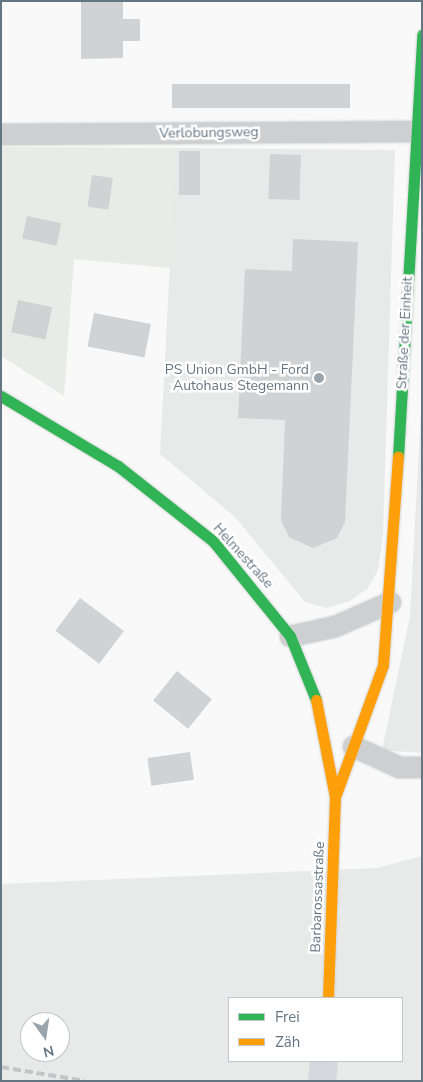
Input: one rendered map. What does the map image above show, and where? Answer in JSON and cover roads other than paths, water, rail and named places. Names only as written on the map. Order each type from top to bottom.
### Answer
[{"type":"street","name":"Straße der Einheit","points":[[335,797],[383,665],[390,602],[422,35]]},
{"type":"street","name":"Verlobungsweg","points":[[1,134],[416,131]]},
{"type":"street","name":"Helmestraße","points":[[1,396],[118,466],[213,541],[290,636],[311,682],[324,727],[335,797]]},
{"type":"street","points":[[290,636],[335,626],[390,602]]},
{"type":"street","points":[[353,746],[399,767],[422,768]]},
{"type":"street","name":"Barbarossastraße","points":[[328,997],[335,797]]},
{"type":"tunnel","points":[[322,1081],[324,1062]]},
{"type":"railway","points":[[1,1067],[85,1081]]},
{"type":"place","name":"PS Union GmbH - Ford Autohaus Stegemann","points":[[319,378]]}]
